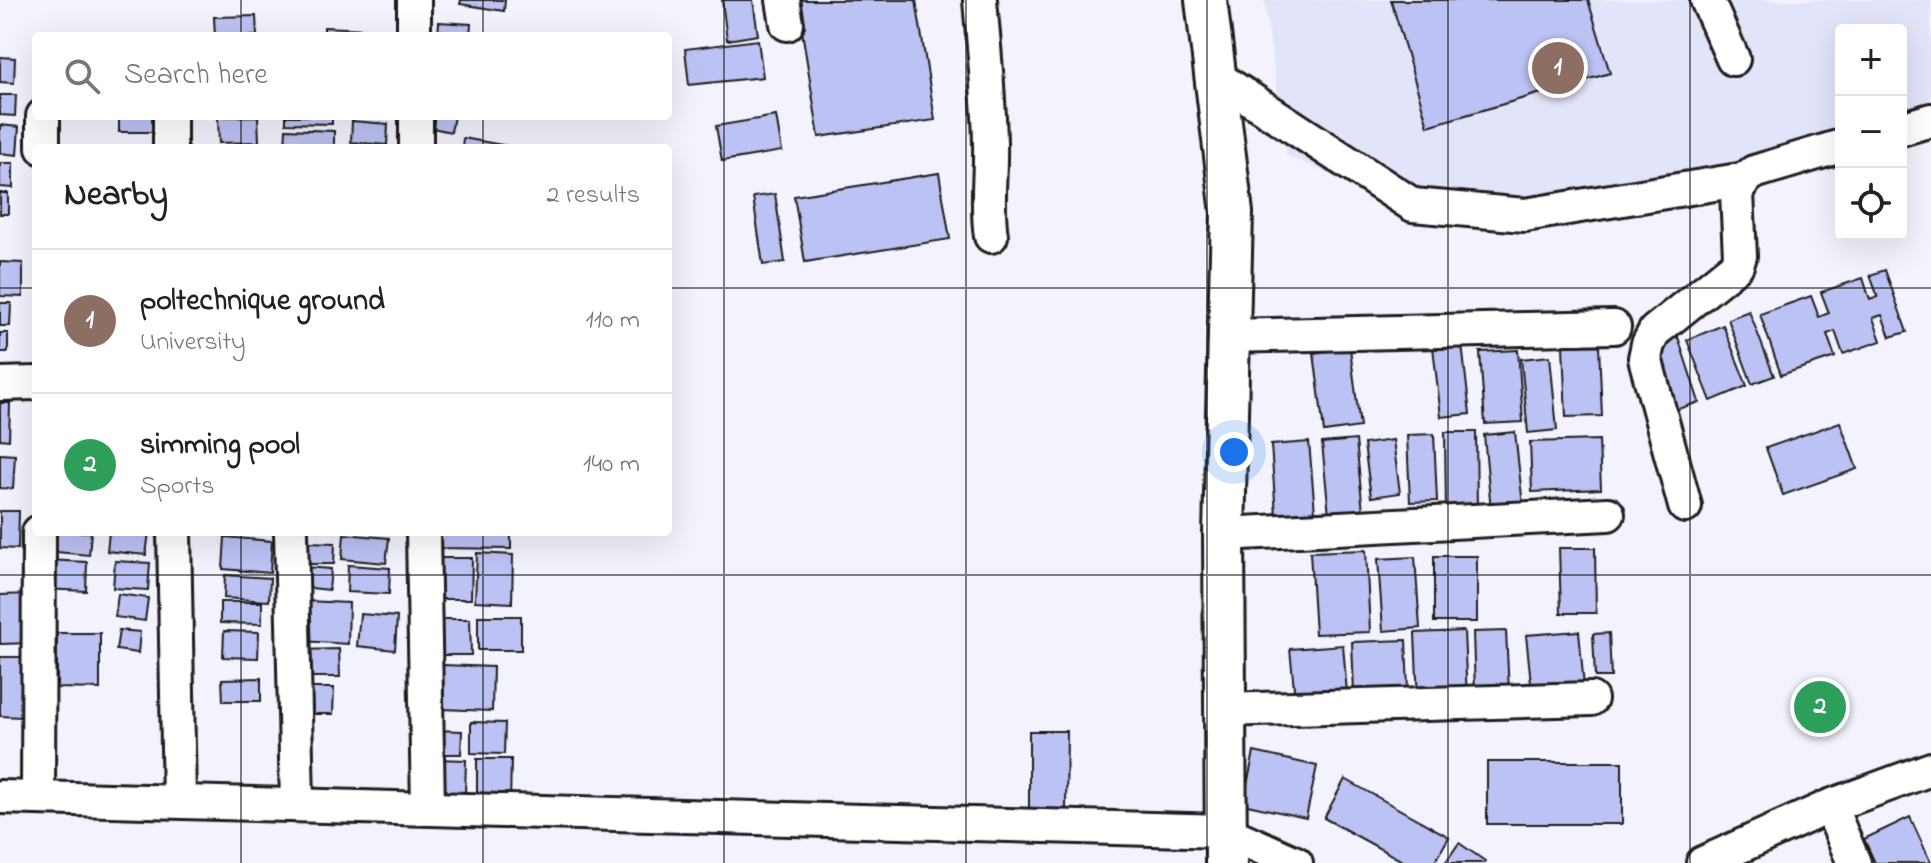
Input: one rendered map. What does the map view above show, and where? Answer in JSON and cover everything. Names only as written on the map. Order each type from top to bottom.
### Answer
[{"type":"main road","points":[[1206,0],[1232,213],[1224,534],[1225,847]]},
{"type":"street","points":[[414,0],[414,32]]},
{"type":"street","points":[[980,0],[989,111],[991,236]]},
{"type":"street","points":[[1707,0],[1733,59]]},
{"type":"street","points":[[1215,76],[1413,205],[1525,215],[1745,179]]},
{"type":"street","points":[[43,120],[43,144]]},
{"type":"street","points":[[170,120],[170,144]]},
{"type":"street","points":[[416,120],[416,144]]},
{"type":"street","points":[[1907,127],[1931,120]]},
{"type":"street","points":[[1685,506],[1645,358],[1648,344],[1655,331],[1737,265],[1740,256],[1737,193],[1745,179],[1754,172],[1835,148]]},
{"type":"street","points":[[1228,336],[1614,327]]},
{"type":"street","points":[[0,384],[32,383]]},
{"type":"street","points":[[1224,534],[1608,514]]},
{"type":"street","points":[[38,798],[39,536]]},
{"type":"street","points":[[174,536],[179,801]]},
{"type":"street","points":[[291,536],[297,803]]},
{"type":"street","points":[[423,536],[428,808]]},
{"type":"street","points":[[1224,710],[1591,699]]},
{"type":"street","points":[[1703,863],[1830,806],[1931,769]]},
{"type":"street","points":[[0,797],[428,808],[1225,847],[1296,863]]},
{"type":"street","points":[[1830,806],[1854,863]]},
{"type":"shaded area","points":[[1264,0],[1931,0],[1931,107],[1907,115],[1907,24],[1835,24],[1835,140],[1808,150],[1422,213],[1287,156]]},
{"type":"building","points":[[461,0],[505,0],[504,11],[460,4]]},
{"type":"building","points":[[722,0],[753,0],[758,35],[727,40]]},
{"type":"building","points":[[797,0],[916,0],[935,120],[819,137]]},
{"type":"building","points":[[1391,0],[1588,0],[1610,73],[1428,126]]},
{"type":"building","points":[[256,16],[257,32],[215,32],[214,17]]},
{"type":"building","points":[[439,22],[471,24],[470,32],[438,32]]},
{"type":"building","points":[[324,27],[387,30],[387,32],[324,32]]},
{"type":"building","points":[[758,40],[763,77],[689,85],[685,49]]},
{"type":"building","points":[[0,57],[15,58],[14,83],[0,82]]},
{"type":"building","points":[[0,95],[16,95],[15,116],[0,115]]},
{"type":"building","points":[[776,116],[782,151],[722,161],[716,126]]},
{"type":"building","points":[[119,120],[156,120],[156,132],[119,132]]},
{"type":"building","points":[[218,120],[258,120],[259,142],[219,143]]},
{"type":"building","points":[[286,120],[332,120],[332,124],[286,123]]},
{"type":"building","points":[[420,120],[453,120],[451,132],[419,125]]},
{"type":"building","points":[[352,121],[388,124],[387,144],[351,142]]},
{"type":"building","points":[[0,125],[19,127],[17,155],[0,153]]},
{"type":"building","points":[[286,129],[334,131],[334,144],[285,144]]},
{"type":"building","points":[[463,138],[497,144],[462,144]]},
{"type":"building","points":[[0,163],[13,163],[13,188],[0,187]]},
{"type":"building","points":[[939,173],[950,239],[805,262],[794,196]]},
{"type":"building","points":[[0,193],[8,193],[8,214],[0,214]]},
{"type":"building","points":[[775,194],[785,262],[763,265],[753,197]]},
{"type":"building","points":[[0,262],[23,263],[23,297],[0,296]]},
{"type":"building","points":[[1885,270],[1907,332],[1890,337],[1882,315],[1873,318],[1881,341],[1843,354],[1835,331],[1827,334],[1835,357],[1781,375],[1760,314],[1811,296],[1819,317],[1829,313],[1821,292],[1863,278],[1870,300],[1878,297],[1870,275]]},
{"type":"building","points":[[0,303],[11,303],[10,326],[0,326]]},
{"type":"building","points":[[1749,311],[1774,376],[1752,384],[1728,319]]},
{"type":"building","points":[[1723,325],[1747,386],[1711,401],[1687,340]]},
{"type":"building","points":[[0,333],[8,333],[8,352],[0,352]]},
{"type":"building","points":[[1678,337],[1699,402],[1672,411],[1651,345]]},
{"type":"building","points":[[1462,344],[1470,414],[1441,417],[1433,347]]},
{"type":"building","points":[[1599,345],[1602,416],[1566,417],[1563,346]]},
{"type":"building","points":[[1350,348],[1360,427],[1324,432],[1314,353]]},
{"type":"building","points":[[1518,350],[1523,422],[1485,424],[1480,352]]},
{"type":"building","points":[[1550,356],[1557,430],[1528,433],[1521,359]]},
{"type":"building","points":[[0,403],[10,403],[9,440],[0,439]]},
{"type":"building","points":[[1840,422],[1857,469],[1783,495],[1766,448]]},
{"type":"building","points":[[1445,432],[1476,432],[1477,510],[1446,510]]},
{"type":"building","points":[[1515,432],[1523,506],[1491,510],[1484,435]]},
{"type":"building","points":[[1434,434],[1437,501],[1410,502],[1407,435]]},
{"type":"building","points":[[1356,440],[1364,522],[1330,525],[1322,443]]},
{"type":"building","points":[[1393,440],[1400,493],[1371,497],[1364,444]]},
{"type":"building","points":[[1599,440],[1601,489],[1532,492],[1530,442]]},
{"type":"building","points":[[1309,442],[1315,512],[1276,515],[1271,445]]},
{"type":"building","points":[[0,454],[15,455],[13,489],[0,488]]},
{"type":"building","points":[[0,511],[19,511],[18,549],[0,548]]},
{"type":"building","points":[[47,536],[91,536],[89,555],[46,551]]},
{"type":"building","points":[[109,536],[148,536],[146,555],[107,551]]},
{"type":"building","points":[[344,536],[389,538],[386,563],[342,559]]},
{"type":"building","points":[[439,536],[511,536],[511,549],[439,548]]},
{"type":"building","points":[[225,537],[272,541],[270,573],[223,569]]},
{"type":"building","points":[[309,542],[335,543],[334,564],[309,564]]},
{"type":"building","points":[[1559,548],[1595,548],[1596,613],[1561,613]]},
{"type":"building","points":[[1366,550],[1370,632],[1315,634],[1310,552]]},
{"type":"building","points":[[477,553],[513,555],[512,603],[475,601]]},
{"type":"building","points":[[1434,556],[1477,556],[1477,622],[1434,622]]},
{"type":"building","points":[[1415,557],[1420,628],[1383,631],[1378,559]]},
{"type":"building","points":[[441,558],[472,558],[471,599],[441,599]]},
{"type":"building","points":[[44,560],[87,562],[86,591],[43,589]]},
{"type":"building","points":[[115,561],[150,563],[148,590],[113,588]]},
{"type":"building","points":[[348,565],[390,568],[389,594],[347,592]]},
{"type":"building","points":[[304,567],[331,569],[329,590],[302,587]]},
{"type":"building","points":[[225,575],[270,578],[269,601],[224,598]]},
{"type":"building","points":[[30,594],[32,643],[0,644],[0,595]]},
{"type":"building","points":[[118,594],[148,598],[145,621],[115,617]]},
{"type":"building","points":[[305,601],[349,603],[348,644],[303,641]]},
{"type":"building","points":[[220,602],[262,602],[262,624],[220,623]]},
{"type":"building","points":[[360,614],[397,617],[395,650],[357,646]]},
{"type":"building","points":[[478,616],[521,616],[521,650],[478,650]]},
{"type":"building","points":[[440,619],[470,619],[471,655],[440,655]]},
{"type":"building","points":[[119,630],[140,632],[138,653],[116,650]]},
{"type":"building","points":[[224,631],[259,632],[258,658],[223,657]]},
{"type":"building","points":[[1464,631],[1467,700],[1418,702],[1415,633]]},
{"type":"building","points":[[1506,631],[1509,692],[1475,693],[1473,632]]},
{"type":"building","points":[[1579,631],[1584,687],[1532,692],[1526,635]]},
{"type":"building","points":[[57,633],[100,633],[100,689],[57,688]]},
{"type":"building","points":[[1609,633],[1611,677],[1595,677],[1593,634]]},
{"type":"building","points":[[1406,640],[1408,691],[1354,693],[1352,642]]},
{"type":"building","points":[[1343,645],[1347,693],[1295,698],[1290,649]]},
{"type":"building","points":[[339,649],[340,677],[298,677],[298,650]]},
{"type":"building","points":[[0,657],[23,657],[22,717],[0,716]]},
{"type":"building","points":[[443,665],[493,667],[492,711],[441,709]]},
{"type":"building","points":[[261,678],[261,701],[223,701],[222,679]]},
{"type":"building","points":[[308,688],[334,688],[333,714],[307,714]]},
{"type":"building","points":[[471,722],[505,723],[504,754],[471,753]]},
{"type":"building","points":[[431,730],[462,731],[461,754],[430,754]]},
{"type":"building","points":[[1029,731],[1067,731],[1066,809],[1029,809]]},
{"type":"building","points":[[1254,752],[1317,766],[1306,818],[1243,804]]},
{"type":"building","points":[[435,759],[466,760],[465,793],[434,792]]},
{"type":"building","points":[[477,759],[511,759],[510,804],[477,803]]},
{"type":"building","points":[[1487,762],[1622,762],[1622,824],[1487,824]]},
{"type":"building","points":[[1345,779],[1449,837],[1434,863],[1406,863],[1324,818]]},
{"type":"building","points":[[1910,817],[1931,863],[1875,863],[1864,839]]},
{"type":"building","points":[[1459,843],[1485,861],[1484,863],[1445,863]]},
{"type":"place","name":"poltechnique ground","points":[[1558,68]]},
{"type":"place","name":"simming pool","points":[[1820,707]]}]
